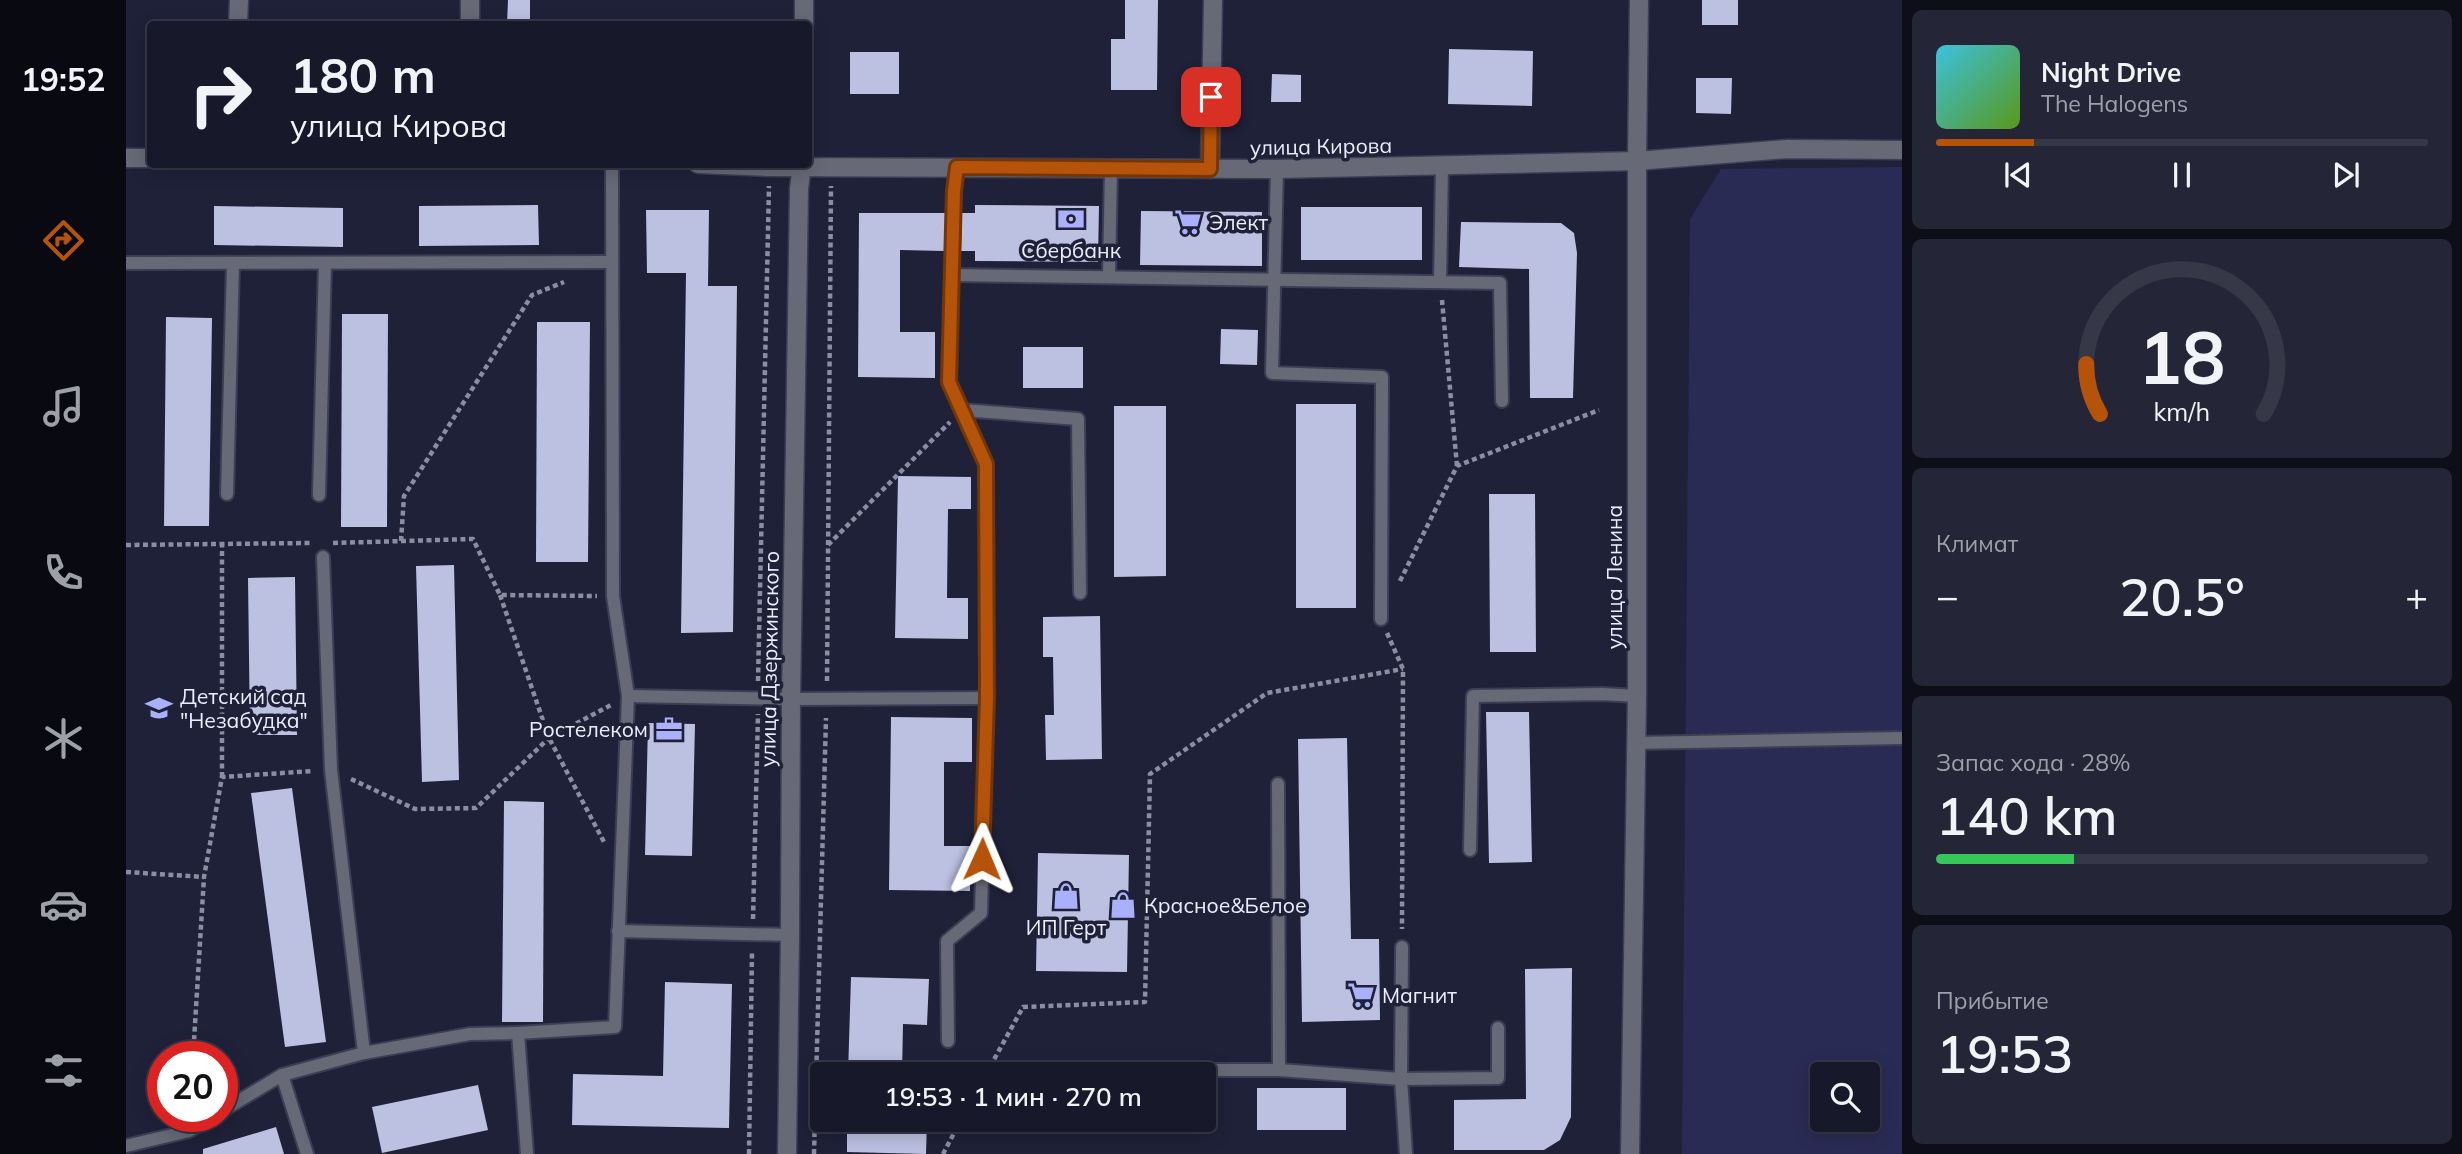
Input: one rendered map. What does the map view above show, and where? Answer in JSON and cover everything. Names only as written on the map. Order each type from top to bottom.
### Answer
[{"type":"street","points":[[238,21],[239,0]]},
{"type":"street","points":[[470,0],[470,21]]},
{"type":"street","points":[[804,0],[804,21]]},
{"type":"street","points":[[1210,169],[1213,0]]},
{"type":"street","name":"улица Ленина","points":[[1630,1154],[1637,696],[1639,0]]},
{"type":"street","name":"улица Кирова","points":[[812,166],[1277,170],[1637,161],[1787,149],[1902,150]]},
{"type":"street","points":[[126,158],[147,158]]},
{"type":"street","name":"улица Дзержинского","points":[[787,1154],[791,699],[799,203],[802,168]]},
{"type":"lane","points":[[948,1041],[947,941],[981,913],[987,698],[986,464],[949,382],[954,191],[957,167]]},
{"type":"lane","points":[[1440,282],[1442,167]]},
{"type":"lane","points":[[238,1101],[282,1075],[363,1053],[470,1034],[615,1027],[628,696],[613,596],[611,168]]},
{"type":"lane","points":[[1109,277],[1111,168]]},
{"type":"lane","points":[[1277,170],[1272,373],[1382,377],[1381,619]]},
{"type":"lane","points":[[227,494],[233,262]]},
{"type":"lane","points":[[126,263],[612,262]]},
{"type":"lane","points":[[319,495],[325,263]]},
{"type":"lane","points":[[952,275],[1500,283],[1502,401]]},
{"type":"lane","points":[[962,410],[1078,419],[1080,593]]},
{"type":"lane","points":[[323,557],[331,770],[363,1053]]},
{"type":"lane","points":[[628,696],[987,698]]},
{"type":"lane","points":[[1470,850],[1472,696],[1637,696]]},
{"type":"lane","points":[[1636,743],[1902,738]]},
{"type":"lane","points":[[1278,784],[1279,1070]]},
{"type":"lane","points":[[618,931],[790,935]]},
{"type":"lane","points":[[1402,947],[1401,1079],[1406,1154]]},
{"type":"lane","points":[[1216,1070],[1279,1070],[1401,1079],[1498,1078],[1499,1028]]},
{"type":"lane","points":[[517,1033],[527,1154]]},
{"type":"lane","points":[[282,1075],[307,1154]]},
{"type":"lane","points":[[126,1146],[184,1132]]},
{"type":"path","points":[[814,1154],[827,699],[833,167]]},
{"type":"path","points":[[749,1154],[768,168]]},
{"type":"path","points":[[401,541],[404,496],[532,295],[566,281]]},
{"type":"path","points":[[1399,583],[1457,466],[1440,282]]},
{"type":"path","points":[[827,546],[962,410]]},
{"type":"path","points":[[1457,466],[1599,410]]},
{"type":"path","points":[[332,542],[473,539],[500,595],[549,738],[621,875]]},
{"type":"path","points":[[126,545],[318,543]]},
{"type":"path","points":[[194,1041],[204,877],[222,777],[222,546]]},
{"type":"path","points":[[500,595],[613,596]]},
{"type":"path","points":[[1381,619],[1403,669],[1402,947]]},
{"type":"path","points":[[993,1062],[1023,1007],[1145,1002],[1150,774],[1267,693],[1403,669]]},
{"type":"path","points":[[222,777],[331,770],[415,809],[476,808],[549,738],[628,696]]},
{"type":"path","points":[[126,872],[204,877]]},
{"type":"path","points":[[943,1154],[955,1132]]},
{"type":"shaded area","points":[[1902,167],[1902,1154],[1682,1154],[1690,219],[1721,169]]},
{"type":"building","points":[[508,0],[530,0],[530,21],[507,21]]},
{"type":"building","points":[[1125,0],[1158,0],[1157,90],[1111,90],[1111,39],[1125,39]]},
{"type":"building","points":[[1702,0],[1738,0],[1738,25],[1702,25]]},
{"type":"building","points":[[1449,49],[1533,51],[1532,106],[1448,104]]},
{"type":"building","points":[[850,52],[899,52],[899,94],[850,94]]},
{"type":"building","points":[[1272,74],[1301,75],[1301,102],[1271,102]]},
{"type":"building","points":[[1696,78],[1732,78],[1731,114],[1696,113]]},
{"type":"building","points":[[538,205],[539,245],[419,246],[419,206]]},
{"type":"building","points":[[975,205],[1099,206],[1098,262],[975,261],[975,251],[961,251],[962,213],[975,213]]},
{"type":"building","points":[[214,206],[343,208],[343,247],[214,245]]},
{"type":"building","points":[[1301,207],[1422,207],[1422,260],[1301,260]]},
{"type":"building","points":[[646,210],[709,210],[708,286],[737,286],[733,632],[681,633],[686,273],[647,273]]},
{"type":"building","points":[[1141,211],[1262,212],[1262,266],[1140,265]]},
{"type":"building","points":[[859,213],[945,213],[944,251],[900,250],[900,332],[935,332],[935,378],[858,377]]},
{"type":"building","points":[[1461,222],[1561,223],[1574,233],[1577,253],[1573,398],[1530,398],[1529,269],[1459,267]]},
{"type":"building","points":[[342,314],[388,314],[387,527],[341,527]]},
{"type":"building","points":[[166,317],[212,318],[209,526],[164,526]]},
{"type":"building","points":[[537,322],[590,322],[588,562],[536,562]]},
{"type":"building","points":[[1221,329],[1258,330],[1257,365],[1220,364]]},
{"type":"building","points":[[1023,347],[1083,347],[1083,388],[1023,388]]},
{"type":"building","points":[[1296,404],[1356,404],[1356,608],[1296,608]]},
{"type":"building","points":[[1114,406],[1166,406],[1166,576],[1114,577]]},
{"type":"building","points":[[898,476],[971,477],[971,509],[948,509],[947,598],[968,598],[968,639],[895,638]]},
{"type":"building","points":[[1489,494],[1535,494],[1536,652],[1490,652]]},
{"type":"building","points":[[454,565],[459,780],[422,782],[416,566]]},
{"type":"building","points":[[295,577],[297,735],[250,735],[248,578]]},
{"type":"building","points":[[1100,616],[1102,759],[1046,760],[1045,715],[1054,715],[1053,657],[1043,657],[1043,617]]},
{"type":"building","points":[[1486,712],[1529,712],[1532,862],[1489,863]]},
{"type":"building","points":[[891,717],[972,718],[972,762],[944,762],[944,846],[970,846],[970,891],[889,890]]},
{"type":"building","points":[[648,723],[695,724],[692,856],[645,855]]},
{"type":"building","points":[[1347,738],[1351,939],[1379,939],[1380,1020],[1302,1022],[1298,739]]},
{"type":"building","points":[[292,788],[326,1042],[285,1047],[251,793]]},
{"type":"building","points":[[504,801],[544,802],[543,1022],[502,1022]]},
{"type":"building","points":[[1038,853],[1129,855],[1127,972],[1036,971]]},
{"type":"building","points":[[1572,968],[1571,1117],[1560,1140],[1544,1150],[1454,1150],[1454,1100],[1526,1099],[1525,969]]},
{"type":"building","points":[[851,977],[929,979],[927,1025],[903,1024],[902,1062],[848,1062]]},
{"type":"building","points":[[665,982],[732,984],[729,1128],[572,1125],[573,1074],[663,1076]]},
{"type":"building","points":[[478,1085],[488,1130],[382,1153],[372,1107]]},
{"type":"building","points":[[1257,1088],[1346,1088],[1346,1130],[1257,1130]]},
{"type":"building","points":[[276,1127],[284,1154],[203,1154],[203,1149]]},
{"type":"building","points":[[847,1132],[927,1132],[926,1154],[847,1152]]},
{"type":"place","name":"Сбербанк","points":[[1071,219]]},
{"type":"place","name":"Элект","points":[[1188,222]]},
{"type":"place","name":"Детский сад \"Незабудка\"","points":[[159,708]]},
{"type":"place","name":"Ростелеком","points":[[669,729]]},
{"type":"place","name":"ИП Герт","points":[[1066,896]]},
{"type":"place","name":"Красное&Белое","points":[[1123,905]]},
{"type":"place","name":"Магнит","points":[[1361,995]]},
{"type":"route","points":[[982,859],[987,698],[986,464],[949,382],[954,191],[957,167],[1210,169],[1211,97]]}]
